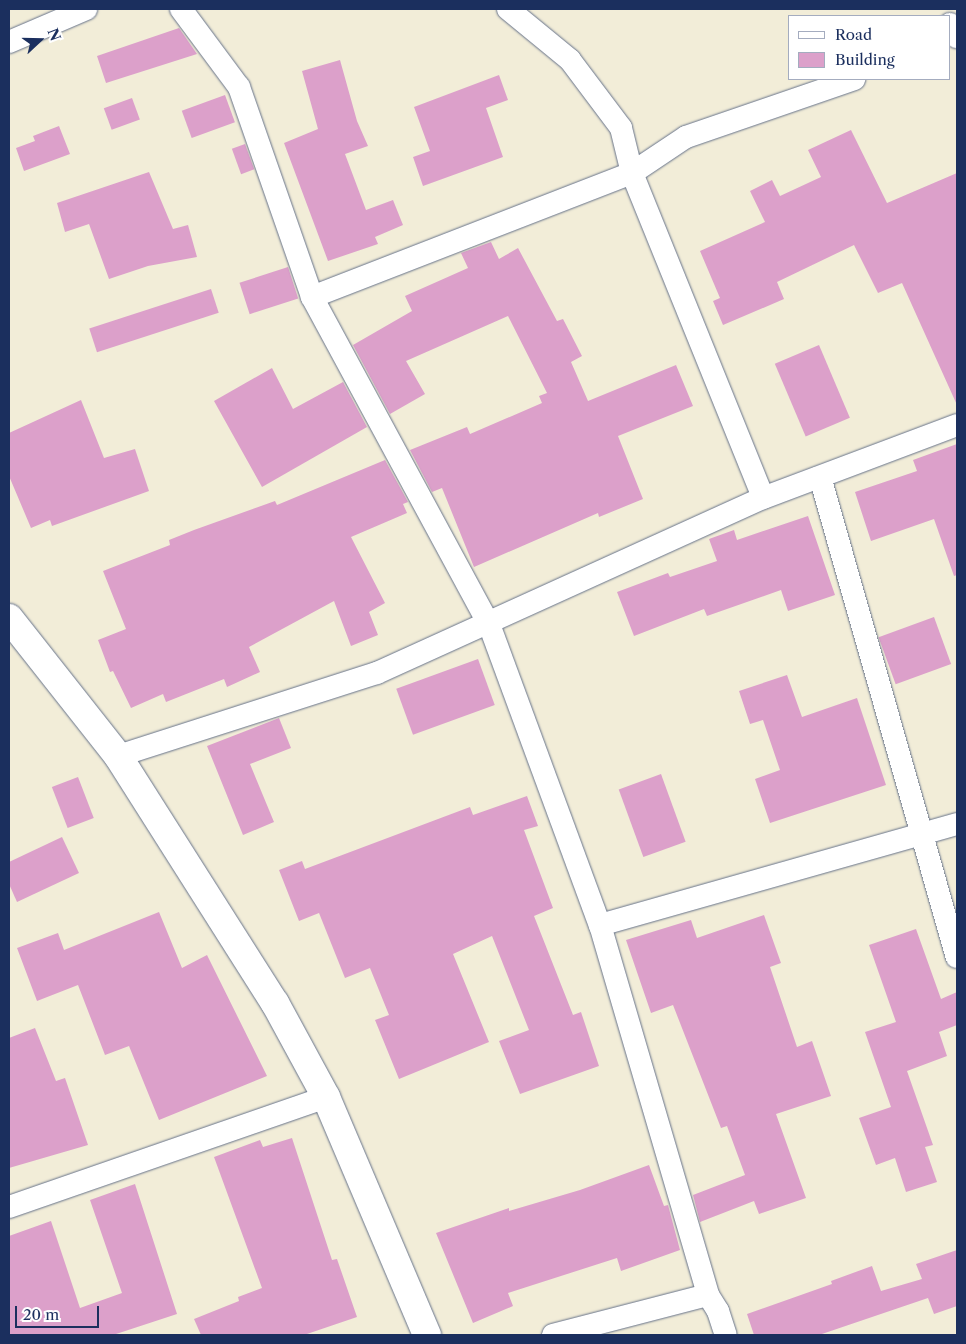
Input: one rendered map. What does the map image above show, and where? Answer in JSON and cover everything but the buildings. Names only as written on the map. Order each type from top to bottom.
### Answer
[{"type":"main road","points":[[9,618],[118,756],[275,1003],[326,1097],[427,1335]]},
{"type":"street","points":[[9,42],[86,9]]},
{"type":"street","points":[[181,9],[239,87],[312,297],[489,624],[600,924],[708,1295],[718,1311],[726,1335]]},
{"type":"street","points":[[508,9],[570,60],[596,91],[621,128],[632,173],[763,498]]},
{"type":"street","points":[[951,26],[957,37]]},
{"type":"street","points":[[312,297],[632,173],[686,137],[851,80]]},
{"type":"street","points":[[118,756],[377,674],[763,498],[957,425]]},
{"type":"street","points":[[820,477],[957,957]]},
{"type":"street","points":[[600,924],[957,824]]},
{"type":"street","points":[[9,1207],[326,1097]]},
{"type":"street","points":[[553,1335],[708,1295]]}]
